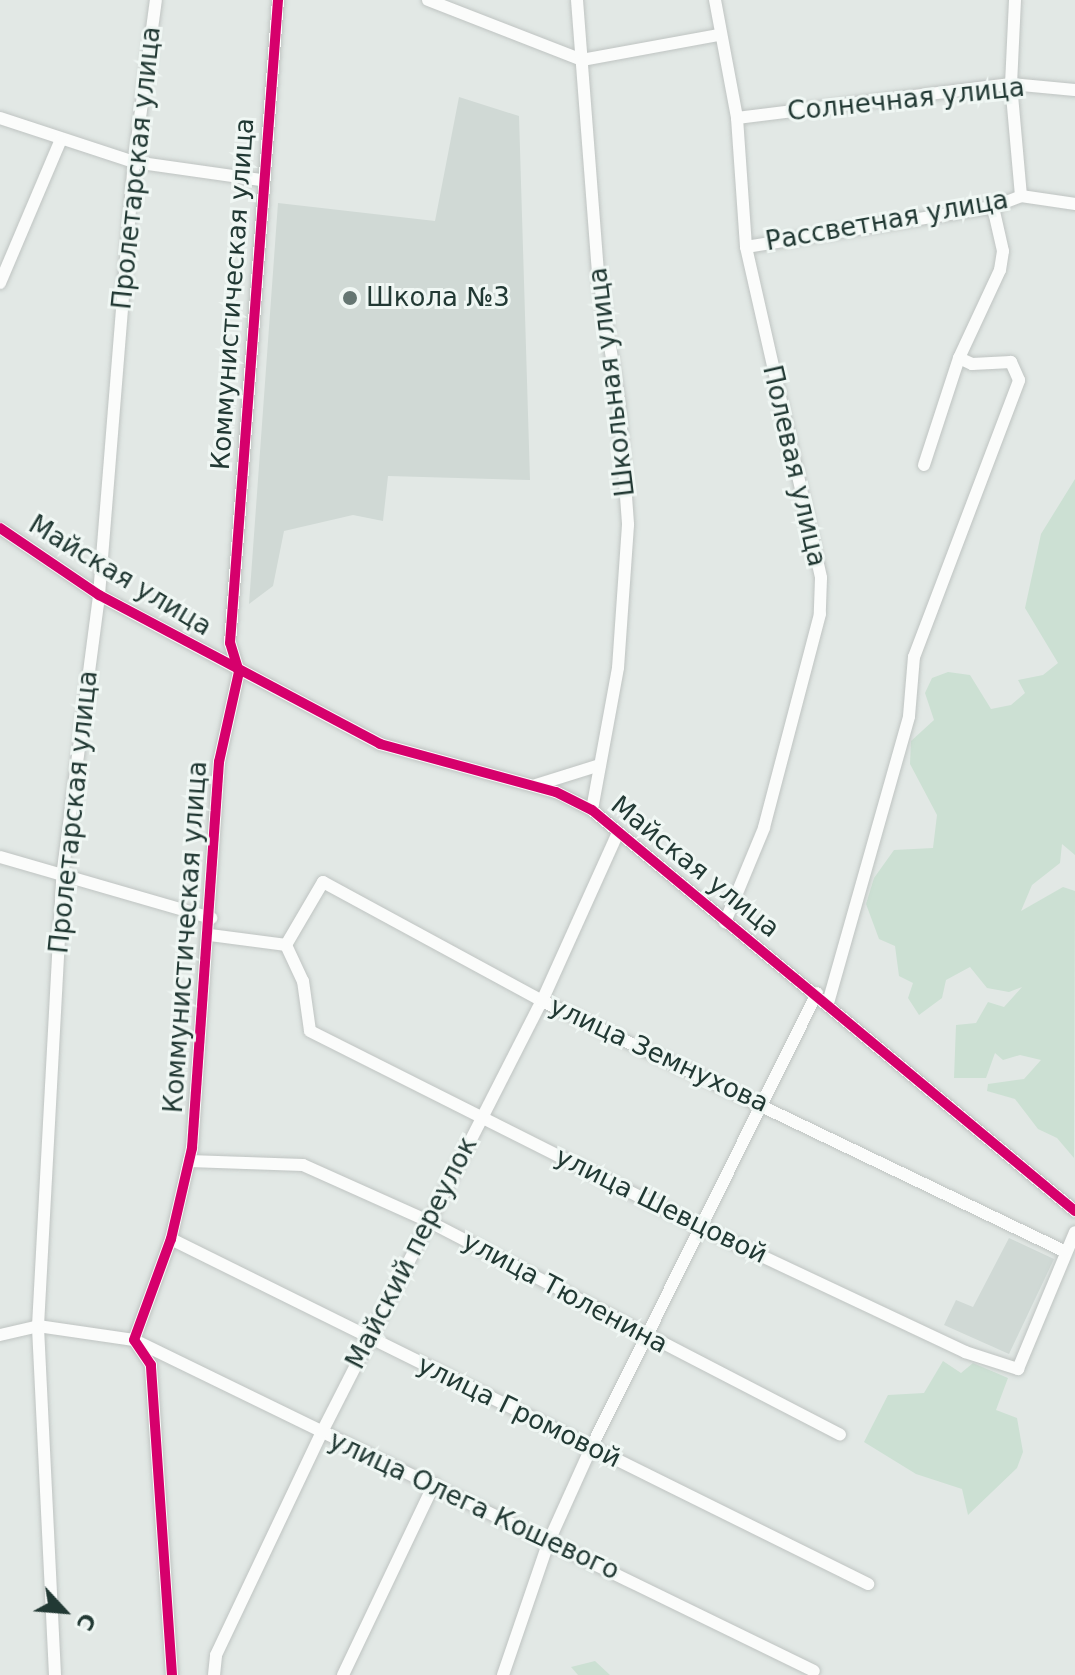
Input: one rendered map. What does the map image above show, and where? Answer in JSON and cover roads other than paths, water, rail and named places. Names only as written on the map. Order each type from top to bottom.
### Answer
[{"type":"street","name":"Пролетарская улица","points":[[55,1675],[38,1326],[62,877],[99,595],[134,162],[156,0]]},
{"type":"street","name":"Коммунистическая улица","points":[[134,1340],[171,1239],[189,1161],[210,935],[219,762],[239,672],[230,643],[261,180],[278,0]]},
{"type":"street","points":[[428,0],[582,60],[718,35]]},
{"type":"street","name":"Школьная улица","points":[[577,0],[598,272],[619,401],[628,525],[618,668],[592,810]]},
{"type":"street","name":"Полевая улица","points":[[715,0],[718,35],[737,118],[746,247],[821,578],[820,614],[764,828],[725,922]]},
{"type":"street","points":[[1015,0],[1011,84],[1021,196]]},
{"type":"street","name":"Солнечная улица","points":[[737,118],[1011,84],[1075,90]]},
{"type":"street","points":[[0,118],[134,162],[261,180]]},
{"type":"street","points":[[0,283],[61,139]]},
{"type":"street","name":"Рассветная улица","points":[[746,247],[993,207],[1021,196],[1075,204]]},
{"type":"street","points":[[924,465],[959,358],[1000,270],[1003,251],[993,207]]},
{"type":"street","points":[[828,1003],[909,716],[914,657],[1019,380],[1011,362],[972,364],[959,358]]},
{"type":"street","name":"Майская улица","points":[[0,528],[99,595],[239,672],[380,744],[533,786],[592,810],[725,922],[817,993],[1075,1211]]},
{"type":"street","points":[[533,786],[600,765]]},
{"type":"street","name":"Майский переулок","points":[[214,1675],[216,1655],[367,1338],[542,1001],[618,833]]},
{"type":"street","points":[[0,857],[211,918]]},
{"type":"street","name":"улица Земнухова","points":[[286,945],[323,882],[542,1001],[766,1104],[1066,1252]]},
{"type":"street","points":[[210,935],[286,945]]},
{"type":"street","name":"улица Шевцовой","points":[[286,945],[303,981],[310,1031],[702,1228],[953,1347],[1018,1369],[1066,1252]]},
{"type":"street","points":[[503,1675],[549,1541],[643,1335],[766,1104],[817,993]]},
{"type":"street","name":"улица Тюленина","points":[[189,1161],[303,1165],[428,1221],[840,1435]]},
{"type":"street","points":[[1066,1252],[1075,1232]]},
{"type":"street","name":"улица Громовой","points":[[171,1239],[868,1584]]},
{"type":"street","points":[[0,1335],[38,1326]]},
{"type":"street","name":"улица Олега Кошевого","points":[[38,1326],[134,1340],[321,1434],[434,1484],[814,1671]]},
{"type":"street","points":[[134,1340],[151,1365],[172,1675]]},
{"type":"street","points":[[343,1675],[434,1484]]},
{"type":"place","name":"Школа №3","points":[[350,298]]}]
